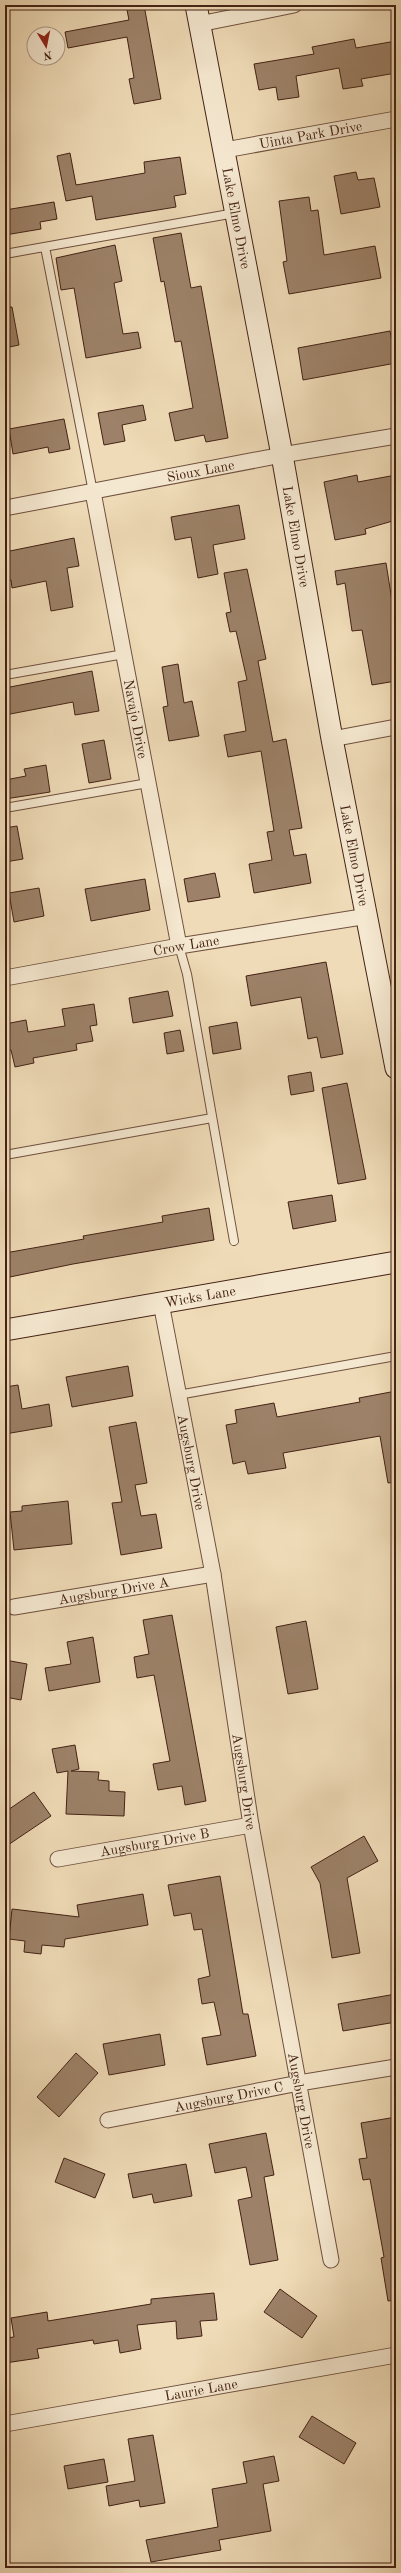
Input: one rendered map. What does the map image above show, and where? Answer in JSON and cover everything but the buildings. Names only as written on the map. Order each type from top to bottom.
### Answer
[{"type":"main road","name":"Lake Elmo Drive","points":[[198,14],[282,455],[332,739],[368,916],[396,1068]]},
{"type":"main road","name":"Wicks Lane","points":[[5,1330],[396,1262]]},
{"type":"street","points":[[198,14],[294,5]]},
{"type":"street","name":"Uinta Park Drive","points":[[224,150],[396,119]]},
{"type":"street","name":"Sioux Lane","points":[[5,508],[282,455],[396,436]]},
{"type":"street","name":"Navajo Drive","points":[[93,492],[179,946]]},
{"type":"street","points":[[332,739],[396,728]]},
{"type":"street","name":"Crow Lane","points":[[5,978],[179,946],[368,916]]},
{"type":"street","name":"Augsburg Drive","points":[[161,1303],[213,1574],[251,1825],[331,2260]]},
{"type":"street","name":"Augsburg Drive A","points":[[14,1607],[213,1574]]},
{"type":"street","name":"Augsburg Drive B","points":[[58,1859],[251,1825]]},
{"type":"street","name":"Augsburg Drive C","points":[[108,2120],[299,2083],[396,2067]]},
{"type":"street","name":"Laurie Lane","points":[[5,2424],[396,2354]]},
{"type":"lane","points":[[5,254],[236,213]]},
{"type":"lane","points":[[45,247],[93,492]]},
{"type":"lane","points":[[5,675],[124,654]]},
{"type":"lane","points":[[5,808],[148,783]]},
{"type":"lane","points":[[179,946],[187,974],[234,1241]]},
{"type":"lane","points":[[5,1155],[212,1118]]},
{"type":"lane","points":[[178,1395],[396,1356]]}]
